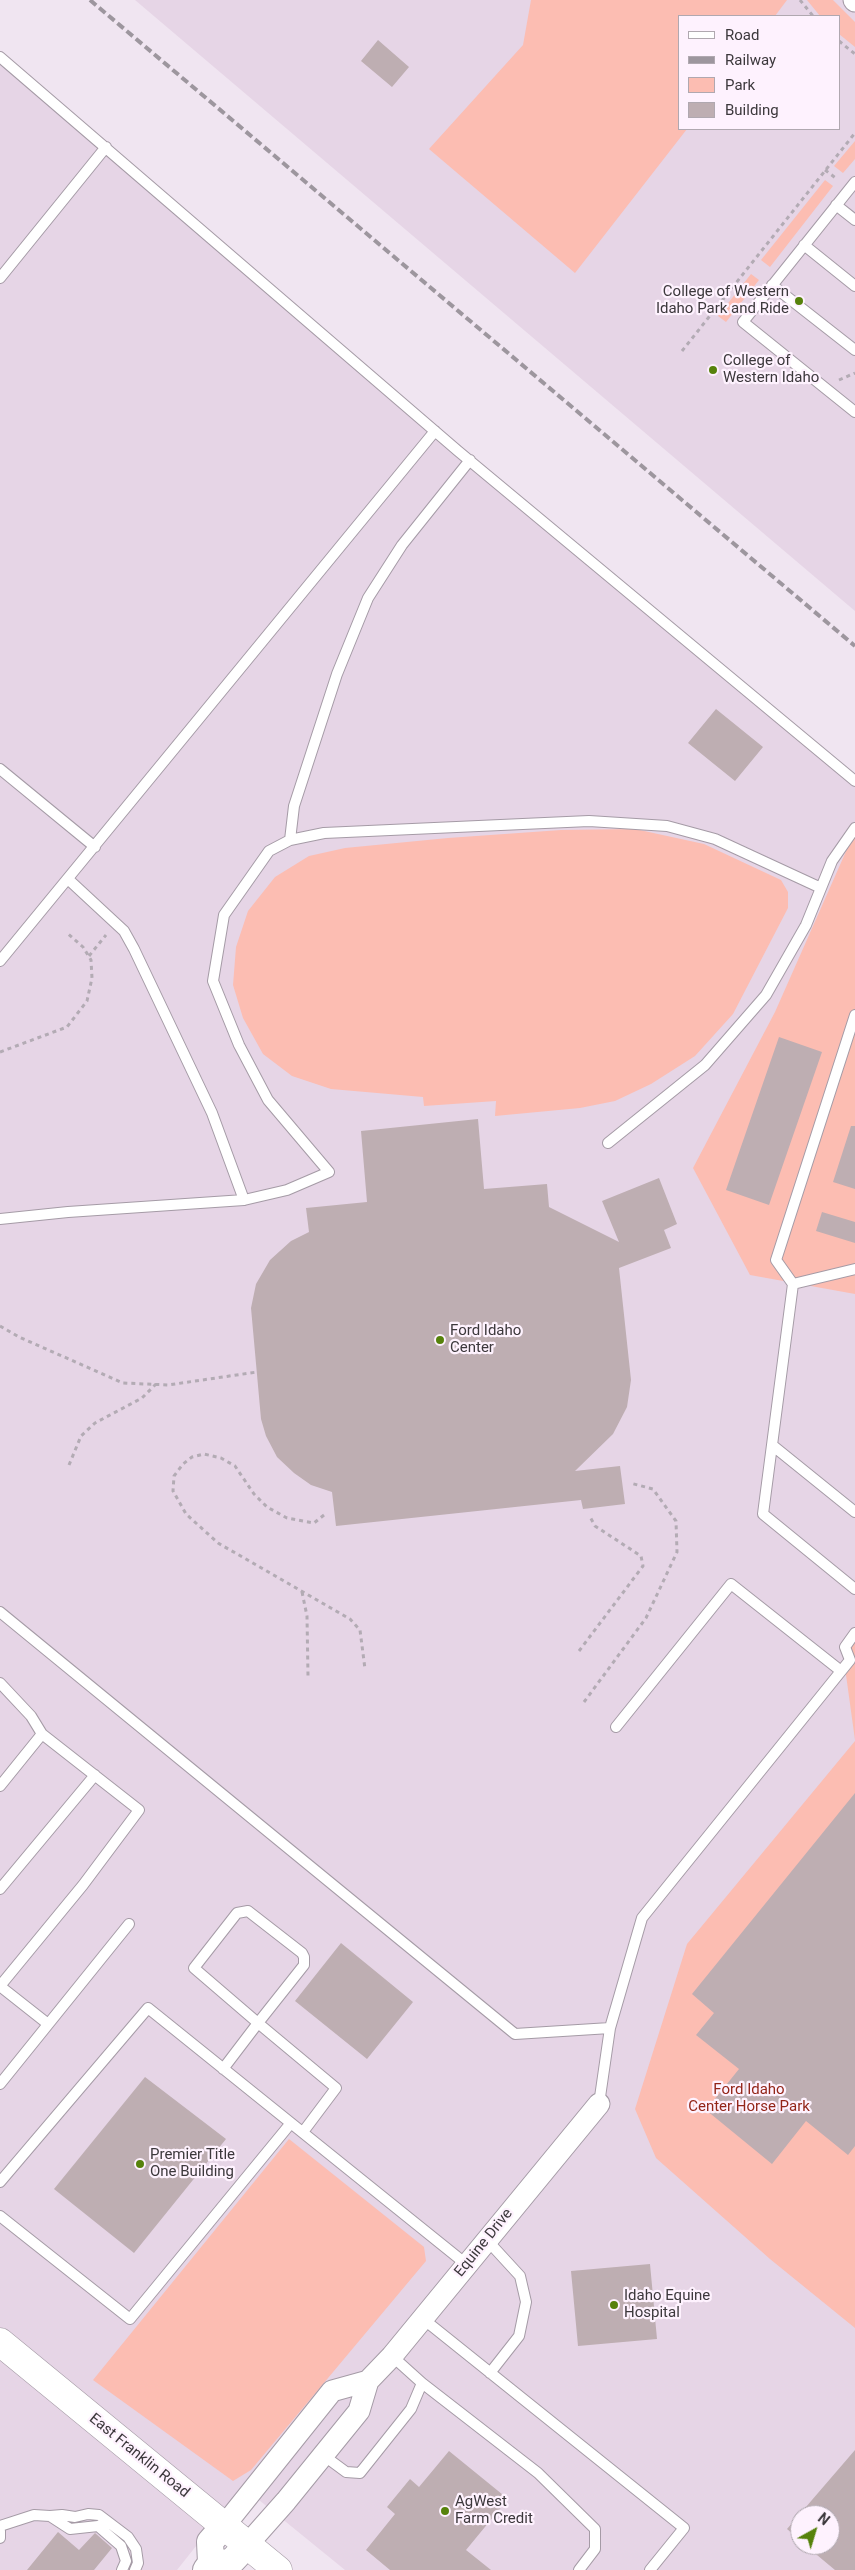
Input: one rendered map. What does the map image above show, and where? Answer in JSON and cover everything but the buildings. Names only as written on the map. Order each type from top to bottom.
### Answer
[{"type":"main road","name":"East Franklin Road","points":[[4,2350],[278,2570]]},
{"type":"street","name":"Equine Drive","points":[[247,2545],[359,2411],[368,2381],[392,2356],[599,2104]]},
{"type":"street","points":[[247,2545],[231,2562],[208,2567],[210,2542],[332,2391],[368,2381]]},
{"type":"lane","points":[[0,57],[435,432],[855,781]]},
{"type":"lane","points":[[0,278],[106,147]]},
{"type":"lane","points":[[855,182],[743,322],[855,412]]},
{"type":"lane","points":[[836,205],[855,220]]},
{"type":"lane","points":[[804,246],[855,286]]},
{"type":"lane","points":[[772,285],[855,350]]},
{"type":"lane","points":[[0,961],[69,880],[435,432]]},
{"type":"lane","points":[[290,840],[294,806],[337,674],[368,598],[402,545],[470,460]]},
{"type":"lane","points":[[0,769],[95,847]]},
{"type":"lane","points":[[0,1219],[68,1212],[244,1200],[287,1190],[329,1172],[268,1100],[239,1045],[214,981],[224,915],[269,851],[290,840],[324,833],[589,821],[667,826],[715,840],[821,888]]},
{"type":"lane","points":[[608,1143],[706,1065],[766,995],[806,925],[832,861],[855,828]]},
{"type":"lane","points":[[69,880],[124,932],[134,949],[212,1113],[244,1200]]},
{"type":"lane","points":[[855,1015],[776,1260],[793,1284],[764,1514],[855,1589]]},
{"type":"lane","points":[[793,1284],[855,1269]]},
{"type":"lane","points":[[772,1445],[855,1512]]},
{"type":"lane","points":[[616,1727],[731,1584],[841,1671]]},
{"type":"lane","points":[[0,1612],[515,2034],[610,2028]]},
{"type":"lane","points":[[599,2104],[610,2028],[642,1918],[841,1671],[852,1661],[845,1647],[855,1633]]},
{"type":"lane","points":[[0,1683],[31,1716],[42,1734],[139,1810],[83,1886],[0,1986],[48,2024]]},
{"type":"lane","points":[[0,1786],[42,1734]]},
{"type":"lane","points":[[0,1890],[95,1775]]},
{"type":"lane","points":[[223,2069],[258,2023],[304,1965],[305,1961],[302,1953],[254,1914],[242,1911],[237,1913],[194,1968],[258,2023],[336,2088],[303,2132]]},
{"type":"lane","points":[[0,2084],[129,1924]]},
{"type":"lane","points":[[0,2182],[148,2008],[466,2264]]},
{"type":"lane","points":[[0,2216],[130,2319],[291,2123]]},
{"type":"lane","points":[[486,2240],[520,2276],[526,2302],[519,2336],[490,2373]]},
{"type":"lane","points":[[422,2318],[684,2528],[657,2567]]},
{"type":"lane","points":[[392,2356],[422,2383],[538,2473],[595,2529],[595,2548],[579,2570]]},
{"type":"lane","points":[[323,2455],[346,2472],[360,2473],[411,2408],[422,2383]]},
{"type":"lane","points":[[0,2526],[34,2515],[75,2517],[88,2514],[99,2515],[128,2537],[136,2549],[138,2563],[135,2570]]},
{"type":"lane","points":[[50,2516],[70,2529],[98,2526],[121,2546],[126,2561],[122,2570]]},
{"type":"lane","points":[[0,2531],[0,2538]]},
{"type":"path","points":[[800,0],[812,15]]},
{"type":"path","points":[[840,42],[855,54]]},
{"type":"path","points":[[682,351],[855,132]]},
{"type":"path","points":[[825,170],[837,179]]},
{"type":"path","points":[[88,956],[115,923]]},
{"type":"path","points":[[0,1052],[67,1027],[87,1002],[92,978],[88,956],[83,947],[66,932]]},
{"type":"path","points":[[0,1326],[122,1383],[156,1384],[257,1372]]},
{"type":"path","points":[[69,1465],[81,1436],[95,1422],[142,1398],[156,1384]]},
{"type":"path","points":[[324,1515],[314,1522],[287,1518],[268,1507],[254,1494],[235,1466],[222,1458],[204,1454],[192,1457],[183,1464],[174,1476],[173,1491],[186,1514],[212,1537],[350,1619],[360,1630],[366,1669]]},
{"type":"path","points":[[584,1702],[646,1618],[677,1552],[676,1521],[653,1489],[630,1483]]},
{"type":"path","points":[[579,1651],[643,1566],[641,1556],[595,1526],[589,1515]]},
{"type":"path","points":[[302,1592],[308,1616],[308,1676]]},
{"type":"shaded area","name":"College of Western Idaho","points":[[135,0],[855,0],[855,611]]},
{"type":"shaded area","points":[[0,55],[855,780],[855,2570],[345,2570],[243,2487],[177,2570],[0,2570]]},
{"type":"green space","points":[[531,0],[787,0],[776,15],[678,15],[678,130],[686,130],[575,273],[429,149],[523,45]]},
{"type":"green space","points":[[807,0],[833,0],[855,22],[855,47],[840,35],[840,15],[819,15]]},
{"type":"green space","points":[[855,141],[855,159],[843,173],[834,166]]},
{"type":"green space","points":[[825,180],[833,186],[770,267],[761,260]]},
{"type":"green space","points":[[751,274],[759,280],[726,322],[718,316]]},
{"type":"green space","points":[[635,829],[704,844],[781,880],[788,892],[788,908],[733,1014],[695,1056],[651,1084],[615,1101],[580,1108],[495,1116],[496,1101],[424,1106],[423,1097],[331,1089],[292,1076],[263,1054],[243,1018],[233,985],[236,947],[248,911],[275,877],[309,856],[345,848],[448,838],[561,830]]},
{"type":"green space","points":[[855,831],[855,1294],[750,1275],[693,1168],[775,1012]]},
{"type":"green space","points":[[855,1629],[855,1740],[842,1646]]},
{"type":"green space","name":"Ford Idaho Center Horse Park","points":[[855,1741],[855,2328],[770,2259],[656,2158],[635,2109],[687,1944]]},
{"type":"green space","points":[[289,2139],[424,2247],[426,2261],[251,2470],[233,2481],[93,2380]]},
{"type":"railway","points":[[90,0],[855,646]]},
{"type":"place","name":"College of Western Idaho Park and Ride","points":[[799,301]]},
{"type":"place","name":"College of Western Idaho","points":[[713,370]]},
{"type":"place","name":"Ford Idaho Center","points":[[440,1340]]},
{"type":"place","name":"Premier Title One Building","points":[[140,2164]]},
{"type":"place","name":"Idaho Equine Hospital","points":[[614,2305]]},
{"type":"place","name":"AgWest Farm Credit","points":[[445,2511]]}]
